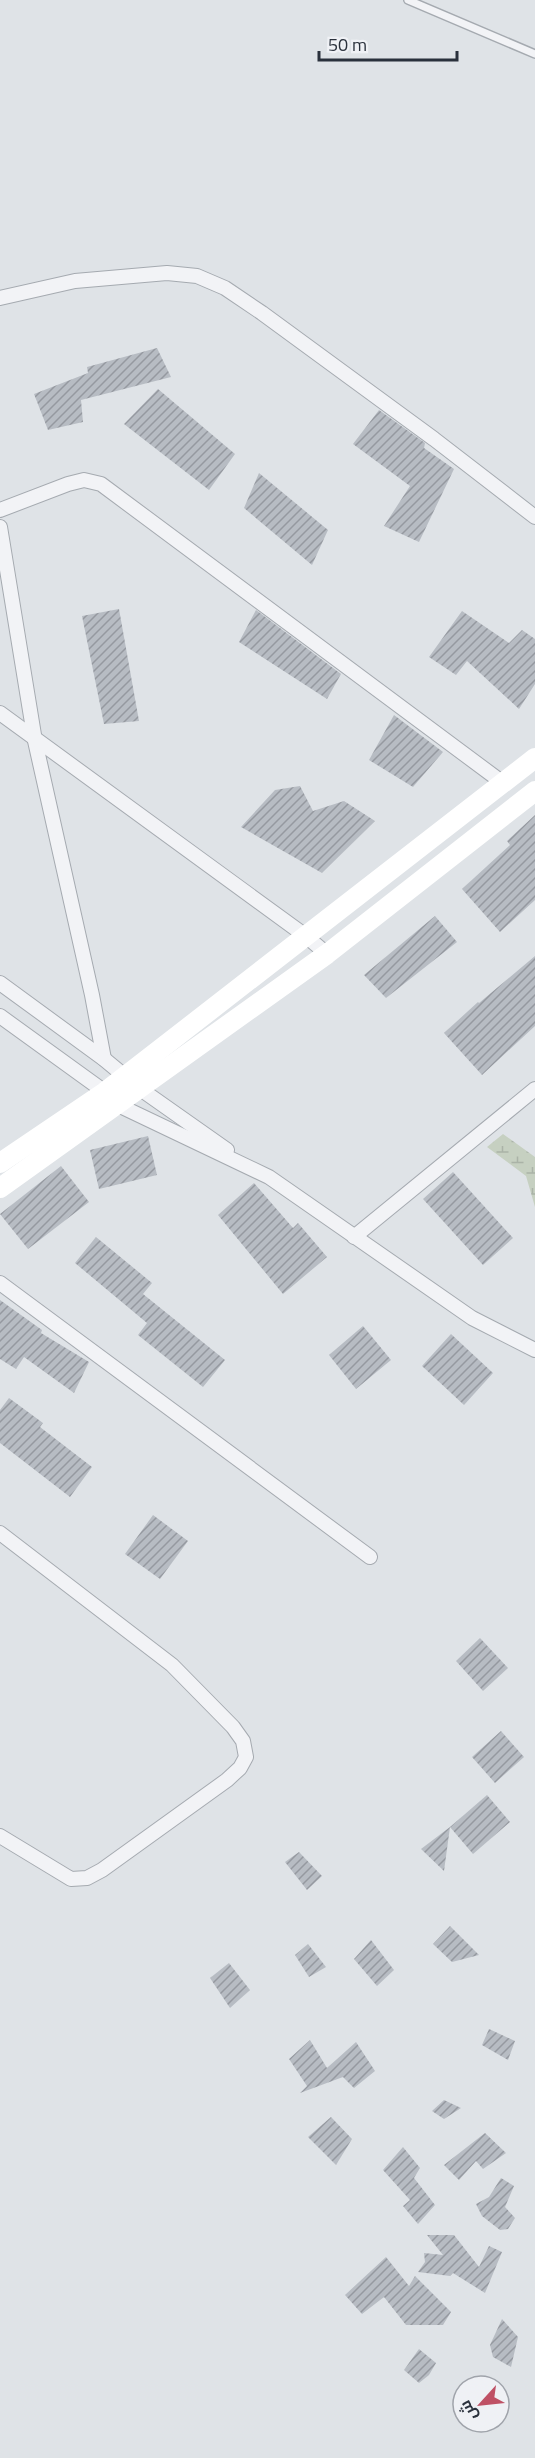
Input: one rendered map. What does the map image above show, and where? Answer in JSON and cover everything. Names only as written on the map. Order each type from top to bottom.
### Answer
[{"type":"main road","points":[[0,1188],[307,937],[535,758]]},
{"type":"main road","points":[[132,1082],[327,954],[535,791]]},
{"type":"main road","points":[[0,1163],[111,1098]]},
{"type":"street","points":[[0,298],[75,281],[167,273],[197,276],[225,288],[262,313],[434,439],[535,517]]},
{"type":"street","points":[[0,510],[84,480],[101,484],[503,783]]},
{"type":"street","points":[[0,528],[35,741],[92,995],[104,1059]]},
{"type":"street","points":[[0,713],[35,741],[307,937],[327,954]]},
{"type":"street","points":[[0,983],[248,1165]]},
{"type":"street","points":[[0,1016],[111,1098],[269,1177],[472,1318],[535,1350]]},
{"type":"street","points":[[354,1237],[535,1089]]},
{"type":"street","points":[[0,1283],[370,1557]]},
{"type":"street","points":[[0,1533],[172,1665],[233,1727],[243,1741],[246,1757],[240,1768],[227,1780],[102,1870],[87,1878],[71,1879],[0,1836]]},
{"type":"lane","points":[[408,0],[535,54]]},
{"type":"green space","points":[[503,1134],[535,1157],[535,1207],[526,1176],[487,1147]]},
{"type":"building","points":[[157,348],[171,377],[81,400],[83,422],[48,430],[34,394],[88,373],[87,367]]},
{"type":"building","points":[[158,389],[235,454],[209,490],[124,424]]},
{"type":"building","points":[[379,410],[425,443],[424,448],[454,469],[419,542],[384,526],[410,486],[353,444]]},
{"type":"building","points":[[259,473],[328,530],[312,565],[244,508]]},
{"type":"building","points":[[119,609],[139,721],[104,724],[82,616]]},
{"type":"building","points":[[256,610],[341,674],[327,699],[239,642]]},
{"type":"building","points":[[462,611],[509,643],[522,630],[535,639],[535,684],[519,709],[467,661],[456,675],[429,657]]},
{"type":"building","points":[[394,715],[443,752],[413,787],[369,760]]},
{"type":"building","points":[[300,786],[313,811],[344,801],[375,821],[322,873],[241,827],[275,790]]},
{"type":"building","points":[[535,815],[535,900],[500,932],[462,889],[510,845],[507,841]]},
{"type":"building","points":[[435,916],[457,942],[386,998],[364,975]]},
{"type":"building","points":[[535,956],[535,1026],[482,1075],[444,1033]]},
{"type":"building","points":[[148,1136],[157,1175],[99,1189],[90,1150]]},
{"type":"building","points":[[61,1166],[89,1202],[28,1249],[0,1214]]},
{"type":"building","points":[[453,1172],[513,1238],[483,1265],[423,1199]]},
{"type":"building","points":[[254,1183],[293,1228],[298,1223],[327,1257],[283,1294],[218,1215]]},
{"type":"building","points":[[96,1237],[152,1283],[143,1294],[225,1360],[203,1387],[138,1335],[147,1323],[75,1263]]},
{"type":"building","points":[[0,1300],[42,1330],[41,1333],[89,1362],[74,1393],[24,1357],[16,1369],[0,1359]]},
{"type":"building","points":[[363,1326],[391,1360],[356,1389],[329,1355]]},
{"type":"building","points":[[451,1334],[493,1373],[464,1405],[422,1366]]},
{"type":"building","points":[[9,1398],[43,1423],[40,1427],[92,1467],[70,1497],[0,1443],[0,1410]]},
{"type":"building","points":[[153,1515],[188,1541],[160,1579],[125,1554]]},
{"type":"building","points":[[480,1638],[508,1668],[483,1691],[456,1661]]},
{"type":"building","points":[[501,1731],[524,1757],[495,1783],[472,1757]]},
{"type":"building","points":[[487,1795],[510,1822],[473,1854],[450,1827]]},
{"type":"building","points":[[450,1827],[444,1871],[421,1849]]},
{"type":"building","points":[[299,1852],[322,1876],[307,1890],[285,1862]]},
{"type":"building","points":[[450,1926],[479,1955],[452,1962],[433,1944]]},
{"type":"building","points":[[371,1940],[394,1970],[377,1986],[354,1959]]},
{"type":"building","points":[[308,1944],[326,1967],[309,1977],[295,1955]]},
{"type":"building","points":[[229,1963],[250,1990],[230,2008],[210,1978]]},
{"type":"building","points":[[489,2029],[515,2041],[508,2060],[482,2045]]},
{"type":"building","points":[[310,2040],[327,2068],[356,2042],[375,2071],[354,2088],[343,2077],[300,2093],[307,2086],[289,2059]]},
{"type":"building","points":[[444,2100],[461,2108],[444,2119],[432,2111]]},
{"type":"building","points":[[331,2117],[352,2139],[336,2165],[308,2137]]},
{"type":"building","points":[[485,2133],[506,2153],[483,2169],[476,2161],[459,2180],[444,2165]]},
{"type":"building","points":[[403,2147],[420,2168],[414,2178],[435,2205],[418,2224],[403,2206],[410,2200],[383,2170]]},
{"type":"building","points":[[501,2178],[514,2186],[505,2207],[515,2218],[508,2229],[500,2230],[482,2216],[476,2204],[489,2197]]},
{"type":"building","points":[[427,2235],[454,2235],[479,2267],[489,2246],[502,2252],[485,2293],[453,2273],[450,2276],[418,2272],[425,2262],[424,2253],[443,2255]]},
{"type":"building","points":[[386,2257],[409,2286],[415,2276],[451,2312],[443,2325],[406,2325],[384,2297],[362,2314],[345,2295]]},
{"type":"building","points":[[502,2319],[518,2337],[511,2367],[493,2357],[490,2345]]},
{"type":"building","points":[[419,2349],[436,2363],[429,2375],[419,2383],[404,2370]]}]
